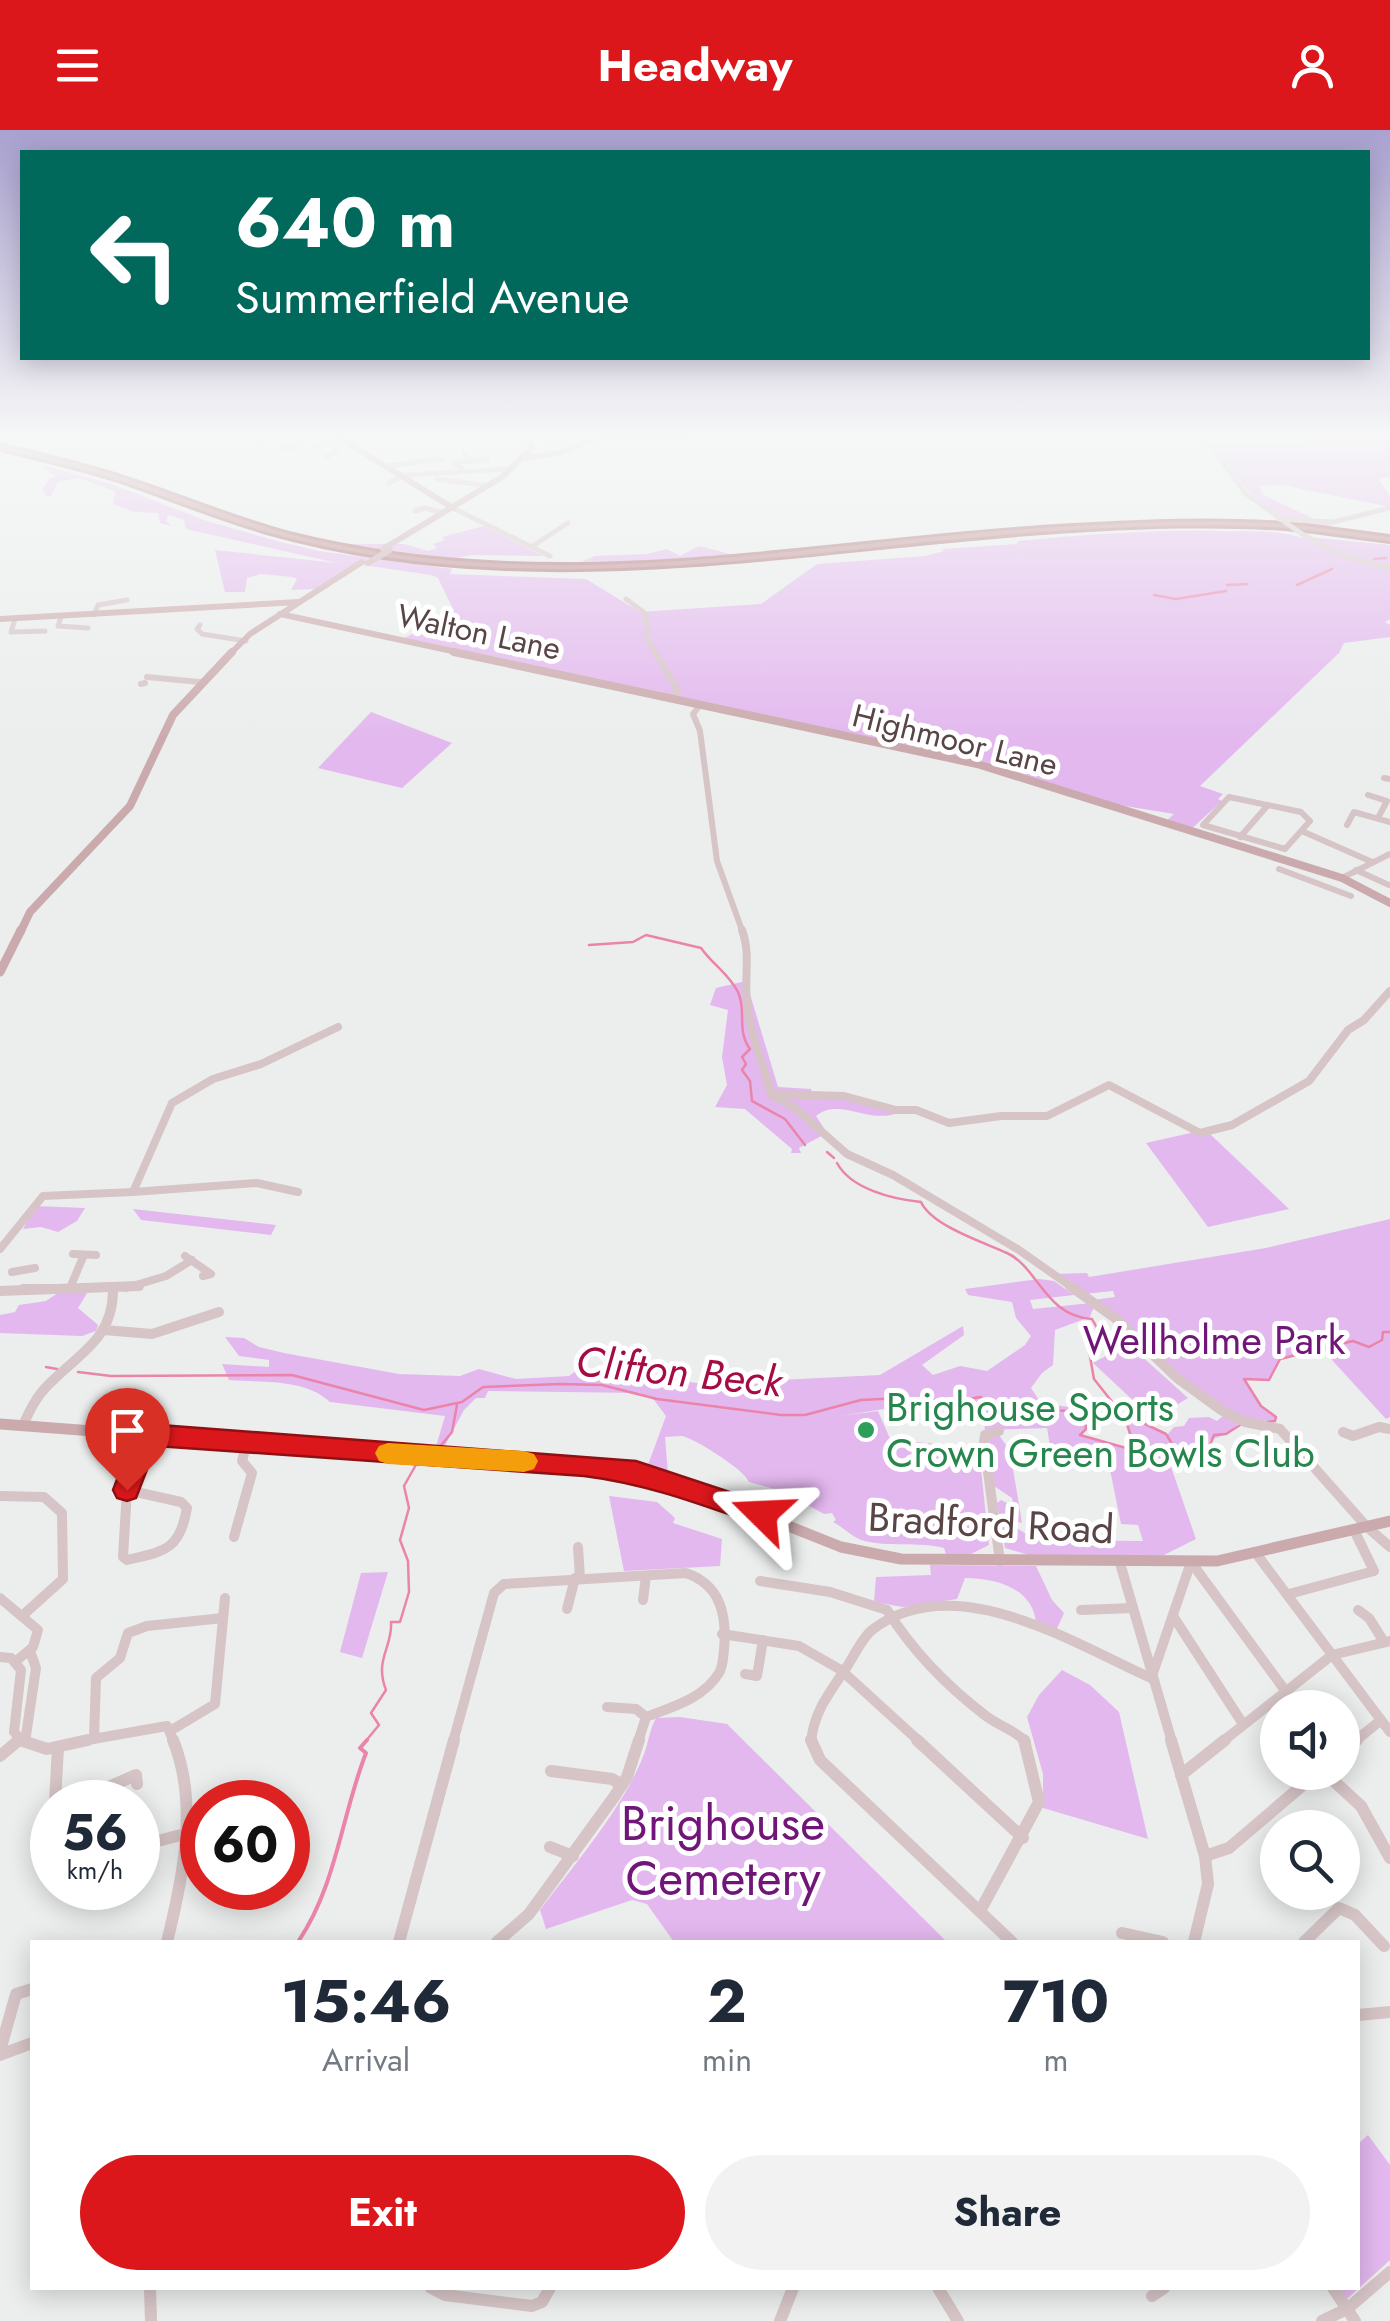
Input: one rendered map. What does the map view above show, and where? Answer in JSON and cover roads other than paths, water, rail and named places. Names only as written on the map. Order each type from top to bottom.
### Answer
[{"type":"highway","points":[[278,537],[380,558],[591,576]]},
{"type":"highway","points":[[295,537],[407,558],[511,566],[627,568],[1024,537]]},
{"type":"highway","points":[[1354,537],[1390,541]]},
{"type":"highway","points":[[454,566],[655,570],[932,544]]},
{"type":"highway","points":[[812,548],[932,544]]},
{"type":"highway","points":[[812,562],[932,544]]},
{"type":"highway","points":[[407,558],[566,563]]},
{"type":"main road","points":[[0,972],[30,912],[130,806],[172,715],[200,682],[234,648],[405,537]]},
{"type":"main road","points":[[0,619],[237,602],[301,603]]},
{"type":"main road","points":[[244,641],[262,625],[282,616]]},
{"type":"main road","name":"Walton Lane","points":[[282,616],[670,698]]},
{"type":"main road","name":"Highmoor Lane","points":[[670,698],[977,764],[1298,870],[1342,878],[1390,903]]},
{"type":"main road","name":"Bradford Road","points":[[0,1424],[636,1472],[693,1488],[813,1537],[872,1555],[1000,1561],[1191,1562],[1255,1552],[1390,1521]]},
{"type":"street","points":[[509,537],[550,556]]},
{"type":"street","points":[[528,547],[549,537]]},
{"type":"street","points":[[1308,537],[1342,556],[1390,568]]},
{"type":"street","points":[[626,599],[646,614],[648,640],[678,691],[670,698]]},
{"type":"street","points":[[94,615],[98,604],[128,600]]},
{"type":"street","points":[[233,615],[237,602]]},
{"type":"street","points":[[60,617],[58,626],[64,629],[88,628]]},
{"type":"street","points":[[14,619],[11,632],[45,632]]},
{"type":"street","points":[[200,625],[197,628],[202,634],[244,641]]},
{"type":"street","points":[[147,680],[200,682]]},
{"type":"street","points":[[700,705],[693,714],[700,731],[717,862],[748,946],[746,998],[769,1090],[848,1154],[893,1175],[1019,1250],[1115,1318],[1177,1378],[1220,1410],[1245,1422],[1280,1429],[1360,1528],[1390,1547]]},
{"type":"street","points":[[1370,794],[1387,801],[1378,818]]},
{"type":"street","points":[[1229,798],[1268,806],[1305,814],[1310,821],[1285,849],[1202,824],[1229,798]]},
{"type":"street","points":[[1240,837],[1268,806]]},
{"type":"street","points":[[1347,825],[1354,812],[1390,822]]},
{"type":"street","points":[[1304,832],[1372,862]]},
{"type":"street","points":[[1342,878],[1390,854]]},
{"type":"street","points":[[1279,869],[1298,870],[1352,896]]},
{"type":"street","points":[[1356,870],[1389,885]]},
{"type":"street","points":[[769,1090],[844,1096],[896,1110],[916,1110],[949,1123],[1047,1116],[1084,1094],[1110,1085],[1188,1128],[1206,1133],[1232,1125],[1297,1091],[1348,1030],[1390,991]]},
{"type":"street","points":[[133,1192],[172,1103],[214,1079],[261,1064],[338,1027]]},
{"type":"street","points":[[0,1249],[43,1196],[257,1183],[298,1192]]},
{"type":"street","points":[[70,1288],[78,1255],[96,1255]]},
{"type":"street","points":[[0,1291],[70,1288],[113,1292],[146,1288],[188,1258],[210,1274]]},
{"type":"street","points":[[21,1288],[23,1270]]},
{"type":"street","points":[[23,1425],[38,1395],[90,1351],[104,1330],[113,1292]]},
{"type":"street","points":[[104,1330],[152,1334],[213,1315]]},
{"type":"street","points":[[1343,1432],[1353,1436],[1378,1428],[1390,1429]]},
{"type":"street","points":[[999,1431],[986,1434],[984,1442],[1000,1561]]},
{"type":"street","points":[[127,1490],[181,1502],[187,1508],[184,1533],[178,1544],[127,1560],[123,1557],[127,1490],[147,1435]]},
{"type":"street","points":[[234,1536],[252,1472],[242,1461],[247,1442]]},
{"type":"street","points":[[0,1496],[44,1496],[58,1504],[62,1512],[63,1579],[22,1616]]},
{"type":"street","points":[[762,1514],[752,1530],[766,1538]]},
{"type":"street","points":[[1289,1594],[1374,1571],[1360,1528]]},
{"type":"street","points":[[567,1609],[577,1578],[578,1548]]},
{"type":"street","points":[[1255,1552],[1390,1732]]},
{"type":"street","points":[[1153,1678],[1191,1562]]},
{"type":"street","points":[[1191,1562],[1284,1689]]},
{"type":"street","points":[[1120,1563],[1205,1856],[1208,1884],[1194,1940]]},
{"type":"street","points":[[400,1940],[490,1600],[499,1588],[511,1582],[577,1578],[686,1574],[705,1579],[721,1601],[722,1660],[712,1684],[692,1700],[646,1716]]},
{"type":"street","points":[[643,1600],[646,1576]]},
{"type":"street","points":[[760,1581],[850,1596],[887,1610],[903,1636],[936,1671],[987,1718],[1018,1735],[1030,1748],[1039,1802],[980,1912]]},
{"type":"street","points":[[0,1598],[36,1626],[39,1634],[30,1651],[16,1661],[0,1658]]},
{"type":"street","points":[[170,1731],[181,1720],[215,1704],[226,1598]]},
{"type":"street","points":[[1010,1940],[820,1760],[810,1744],[813,1719],[870,1630],[892,1616],[933,1606],[980,1606],[1153,1678]]},
{"type":"street","points":[[1081,1610],[1133,1608]]},
{"type":"street","points":[[1181,1774],[1332,1654],[1388,1642],[1358,1610]]},
{"type":"street","points":[[1173,1616],[1243,1724]]},
{"type":"street","points":[[94,1739],[96,1678],[120,1658],[128,1633],[148,1626],[222,1618]]},
{"type":"street","points":[[722,1634],[798,1646],[841,1670],[1023,1838]]},
{"type":"street","points":[[745,1674],[757,1676],[763,1640]]},
{"type":"street","points":[[0,1756],[22,1742],[36,1668],[30,1651]]},
{"type":"street","points":[[16,1661],[22,1674],[14,1732],[22,1742],[40,1748],[58,1747],[146,1726],[167,1726],[181,1780]]},
{"type":"street","points":[[607,1706],[631,1704],[646,1716]]},
{"type":"street","points":[[500,1940],[514,1931],[573,1856],[622,1785],[646,1716]]},
{"type":"street","points":[[1360,1737],[1381,1720]]},
{"type":"street","points":[[56,1780],[58,1747]]},
{"type":"street","points":[[551,1771],[612,1779],[622,1785]]},
{"type":"street","points":[[1205,1856],[1229,1848],[1299,1790]]},
{"type":"street","points":[[1342,1790],[1361,1806],[1390,1858]]},
{"type":"street","points":[[550,1847],[573,1856]]},
{"type":"street","points":[[167,1940],[180,1885]]},
{"type":"street","points":[[1306,1940],[1339,1908],[1354,1915],[1384,1946]]},
{"type":"street","points":[[1122,1933],[1154,1940]]},
{"type":"street","points":[[0,2052],[16,1994],[30,1990]]},
{"type":"street","points":[[1360,2015],[1390,2012]]},
{"type":"street","points":[[0,2052],[30,2044]]},
{"type":"street","points":[[1322,2321],[1351,2315],[1390,2272]]},
{"type":"street","points":[[150,2290],[151,2321]]},
{"type":"street","points":[[436,2290],[532,2306],[542,2302],[549,2290]]},
{"type":"street","points":[[780,2321],[792,2290]]},
{"type":"street","points":[[939,2290],[958,2321]]},
{"type":"street","points":[[1334,2290],[1351,2315]]},
{"type":"waterway","points":[[1374,559],[1386,558]]},
{"type":"waterway","points":[[1297,585],[1332,569]]},
{"type":"waterway","points":[[1227,585],[1247,584]]},
{"type":"waterway","points":[[1154,595],[1176,599],[1226,591]]},
{"type":"waterway","points":[[589,945],[633,942],[646,935],[701,948],[730,979],[741,999],[743,1035],[750,1049],[742,1057],[746,1064],[742,1070],[750,1081],[752,1101],[785,1119],[805,1145]]},
{"type":"waterway","points":[[827,1152],[834,1158]]},
{"type":"waterway","points":[[837,1163],[862,1186],[921,1202],[947,1226],[1007,1253],[1063,1309],[1092,1319],[1101,1335],[1099,1343],[1089,1351],[1094,1379],[1117,1408],[1115,1418],[1125,1419]]},
{"type":"waterway","name":"Clifton Beck","points":[[1267,1422],[1275,1421],[1276,1417],[1261,1406],[1244,1379],[1269,1380],[1280,1359],[1353,1341],[1369,1347],[1382,1340],[1383,1332],[1390,1332]]},
{"type":"waterway","name":"Clifton Beck","points":[[46,1367],[57,1369]]},
{"type":"waterway","name":"Clifton Beck","points":[[78,1372],[111,1376],[292,1375],[424,1410],[462,1402],[483,1387],[560,1384],[602,1385],[657,1399],[781,1415],[805,1415],[861,1400],[902,1398],[941,1404],[980,1397],[1004,1408],[1070,1411],[1085,1421],[1086,1429],[1080,1435],[1126,1448],[1132,1440],[1126,1421],[1143,1423],[1166,1434],[1179,1455],[1204,1460],[1214,1435],[1226,1434],[1240,1425]]},
{"type":"waterway","points":[[438,1449],[452,1432],[457,1405]]},
{"type":"waterway","points":[[365,1742],[379,1725],[371,1713],[386,1690],[382,1670],[391,1622],[400,1622],[409,1592],[408,1561],[400,1540],[409,1508],[404,1486],[417,1463]]},
{"type":"waterway","points":[[299,1940],[330,1874],[366,1753],[360,1748],[367,1740]]},
{"type":"place","name":"Brighouse Sports Crown Green Bowls Club","points":[[866,1430]]},
{"type":"park label","name":"Wellholme Park","points":[[1214,1340]]},
{"type":"park label","name":"Brighouse Cemetery","points":[[723,1850]]}]
